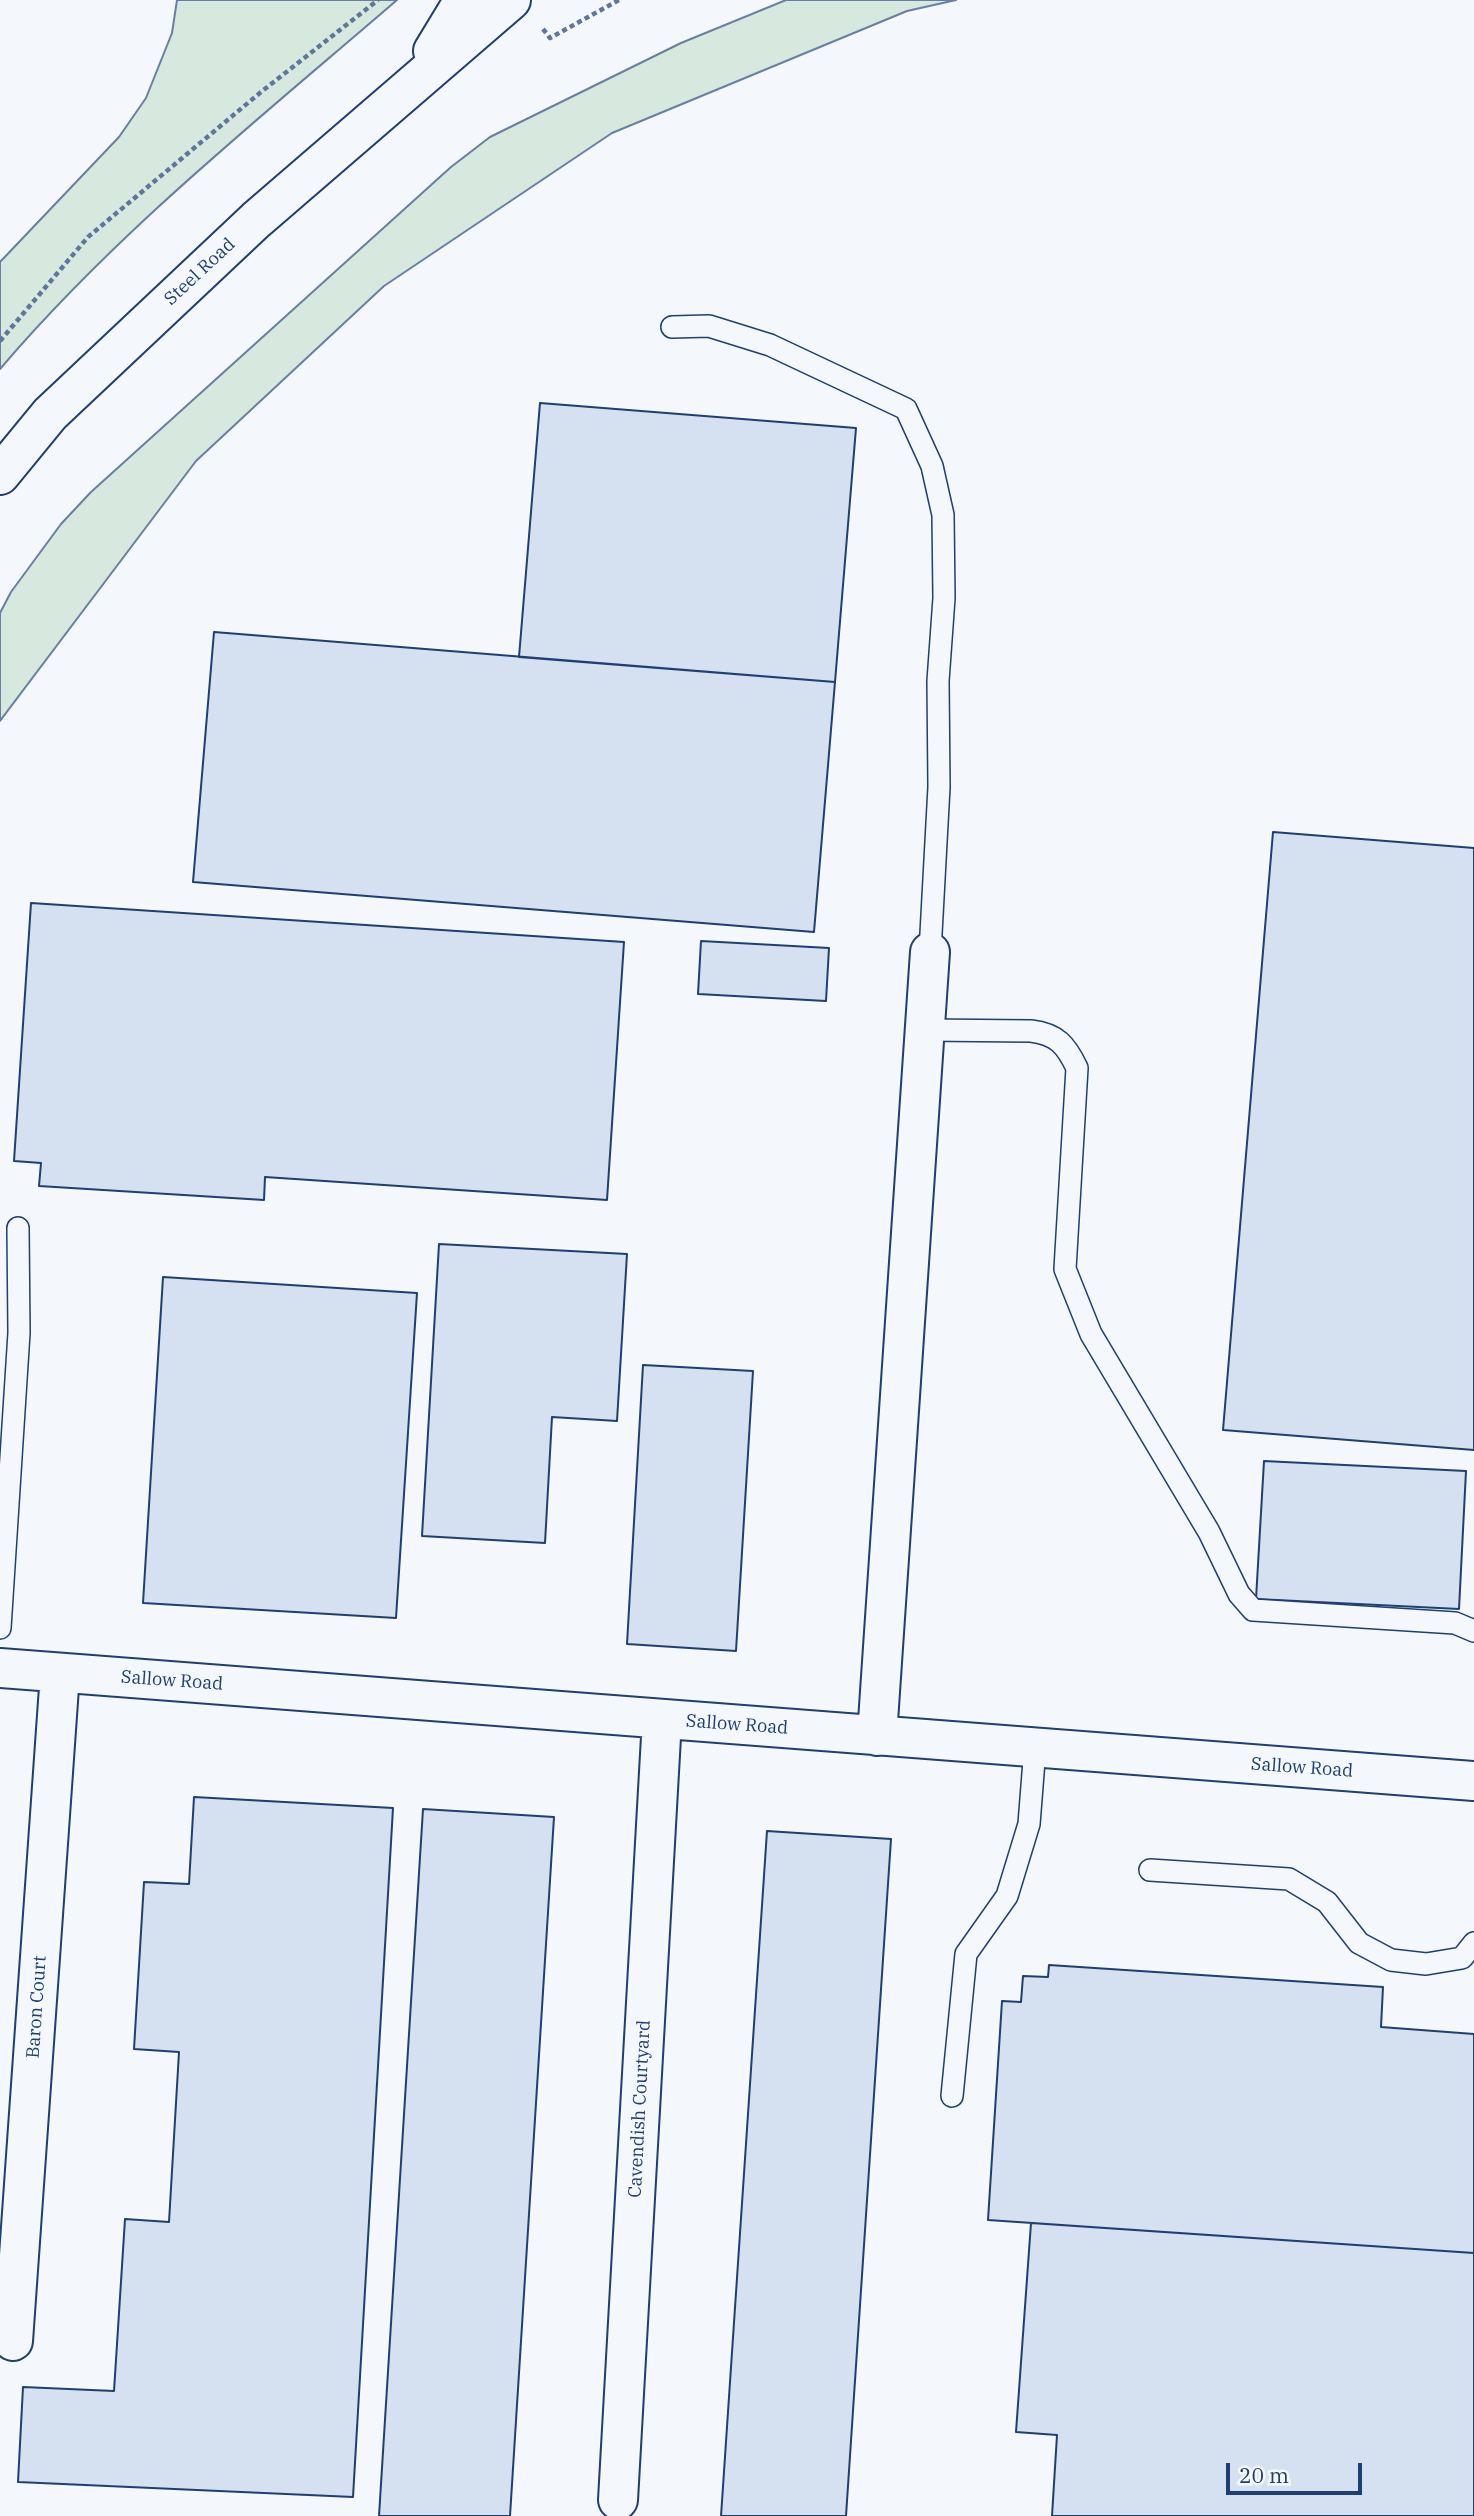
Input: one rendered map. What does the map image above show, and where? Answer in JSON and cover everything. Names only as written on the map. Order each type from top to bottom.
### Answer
[{"type":"street","name":"Steel Road","points":[[414,82],[464,0]]},
{"type":"street","name":"Steel Road","points":[[0,475],[50,414],[256,219],[414,82],[524,10]]},
{"type":"street","points":[[877,1736],[930,952]]},
{"type":"street","name":"Sallow Road","points":[[0,1668],[1474,1782]]},
{"type":"street","name":"Baron Court","points":[[13,2341],[60,1673]]},
{"type":"street","name":"Cavendish Courtyard","points":[[618,2500],[662,1719]]},
{"type":"lane","points":[[672,327],[709,326],[770,345],[906,409],[932,466],[943,515],[944,598],[938,681],[939,787],[930,952]]},
{"type":"lane","points":[[925,1030],[1031,1031],[1048,1033],[1066,1046],[1077,1068],[1065,1269],[1091,1334],[1209,1532],[1239,1594],[1253,1610],[1455,1623],[1474,1631]]},
{"type":"lane","points":[[0,1629],[19,1334],[18,1228]]},
{"type":"lane","points":[[952,2096],[967,1954],[1007,1896],[1029,1824],[1035,1748]]},
{"type":"lane","points":[[1150,1870],[1289,1879],[1327,1902],[1359,1943],[1391,1960],[1426,1964],[1462,1958],[1474,1943]]},
{"type":"path","points":[[0,341],[88,237],[261,92],[377,0]]},
{"type":"path","points":[[524,10],[550,38],[618,0]]},
{"type":"shaded area","points":[[177,0],[397,0],[242,132],[141,223],[45,318],[0,369],[0,262],[119,137],[146,98],[172,33]]},
{"type":"shaded area","points":[[786,0],[956,0],[907,11],[612,133],[384,286],[196,461],[0,721],[0,613],[11,592],[61,524],[91,492],[451,167],[490,137],[681,43]]},
{"type":"building","points":[[540,403],[856,428],[835,682],[519,657]]},
{"type":"building","points":[[214,632],[835,682],[814,932],[193,882]]},
{"type":"building","points":[[1273,832],[1474,848],[1474,1450],[1223,1430]]},
{"type":"building","points":[[31,903],[624,942],[607,1200],[265,1177],[264,1200],[39,1186],[41,1163],[14,1161]]},
{"type":"building","points":[[701,941],[829,948],[826,1001],[698,994]]},
{"type":"building","points":[[439,1244],[627,1254],[617,1421],[552,1417],[545,1543],[422,1536]]},
{"type":"building","points":[[163,1277],[417,1293],[396,1618],[143,1603]]},
{"type":"building","points":[[643,1365],[753,1371],[736,1651],[627,1644]]},
{"type":"building","points":[[1264,1461],[1466,1471],[1459,1609],[1256,1599]]},
{"type":"building","points":[[194,1797],[393,1808],[353,2497],[18,2482],[23,2387],[114,2391],[125,2219],[169,2222],[179,2052],[134,2049],[144,1882],[189,1884]]},
{"type":"building","points":[[423,1809],[554,1817],[510,2516],[379,2516]]},
{"type":"building","points":[[767,1831],[891,1839],[846,2516],[721,2516]]},
{"type":"building","points":[[1049,1965],[1383,1987],[1381,2027],[1474,2034],[1474,2253],[988,2220],[1002,2001],[1021,2002],[1023,1976],[1048,1977]]},
{"type":"building","points":[[1031,2223],[1474,2253],[1474,2516],[1052,2516],[1057,2435],[1016,2432]]}]
